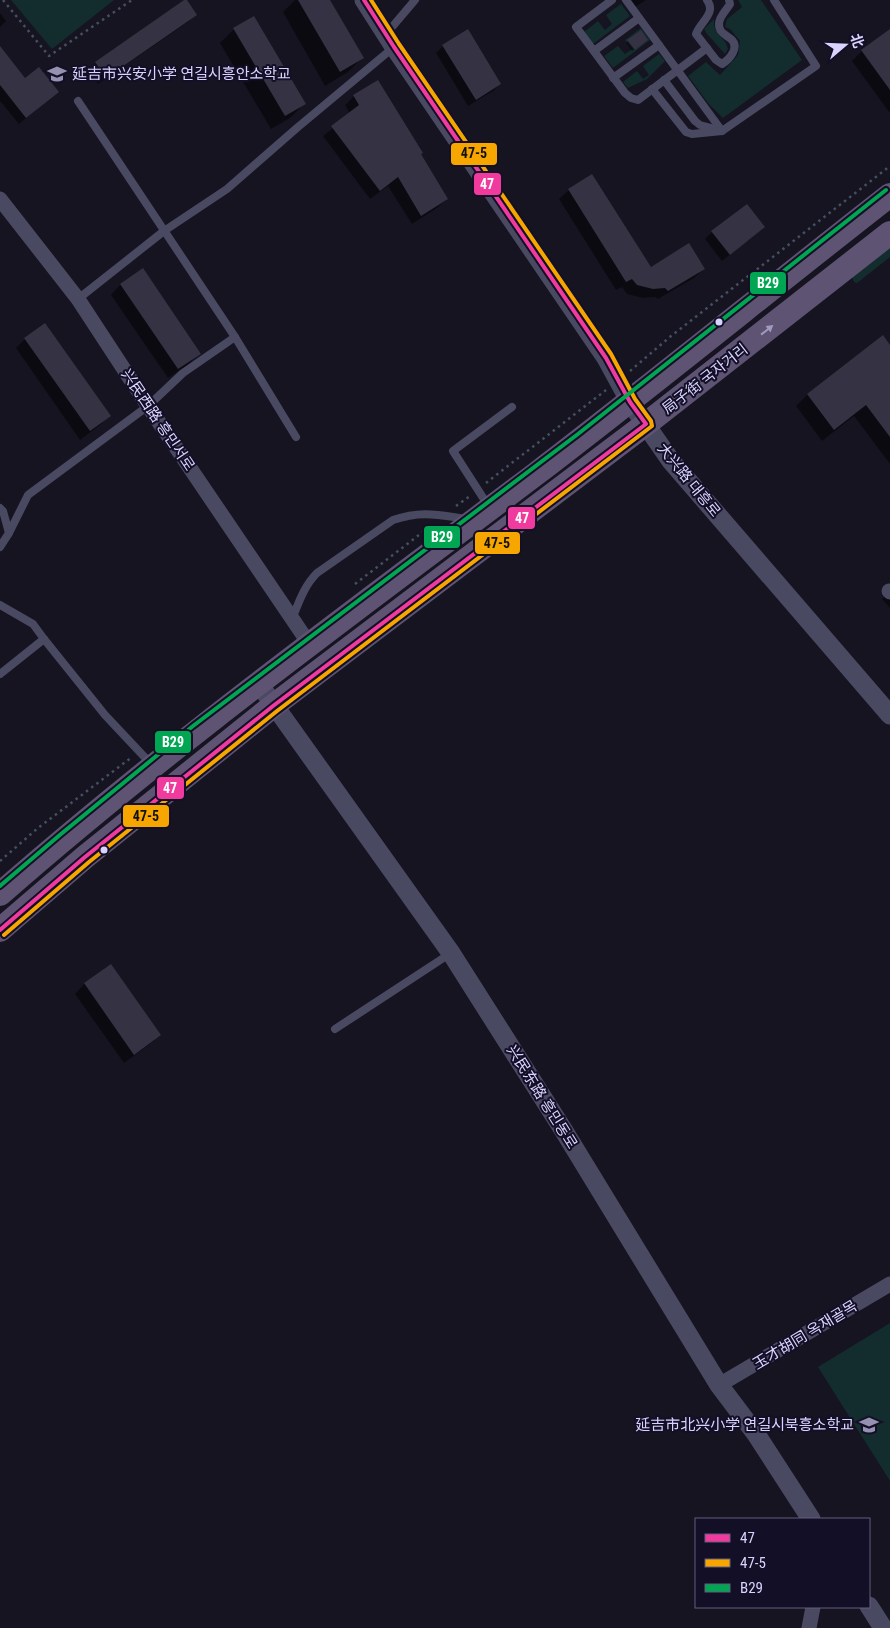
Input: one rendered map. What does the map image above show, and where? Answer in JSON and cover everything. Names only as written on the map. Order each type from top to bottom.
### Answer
[{"type":"main road","name":"局子街 국자거리","points":[[0,894],[64,838],[259,684],[630,402],[890,195]]},
{"type":"main road","name":"局子街 국자거리","points":[[0,930],[85,857],[274,706],[646,424],[890,233]]},
{"type":"street","name":"大兴路 대흥로","points":[[364,0],[606,358],[630,402],[671,461],[890,715]]},
{"type":"street","name":"兴民西路 흥민서로","points":[[0,199],[78,299],[310,645]]},
{"type":"street","name":"兴民东路 흥민동로","points":[[259,684],[451,953],[569,1140],[719,1385],[756,1434],[810,1518]]},
{"type":"street","name":"玉才胡同 옥재골목","points":[[719,1385],[890,1284]]},
{"type":"street","points":[[809,1628],[813,1608]]},
{"type":"street","points":[[870,1608],[883,1628]]},
{"type":"lane","points":[[78,299],[164,231],[227,189],[298,127],[390,40],[415,0]]},
{"type":"lane","points":[[612,0],[576,27],[613,78],[631,98],[638,100],[707,48]]},
{"type":"lane","points":[[626,0],[722,131]]},
{"type":"lane","points":[[707,0],[711,10],[696,34],[716,60],[722,64],[729,60],[734,44],[731,39],[720,31],[719,26],[721,15],[730,4],[729,0]]},
{"type":"lane","points":[[652,89],[686,132],[692,134],[722,131],[816,66],[774,0]]},
{"type":"lane","points":[[594,51],[639,18]]},
{"type":"lane","points":[[613,78],[659,45]]},
{"type":"lane","points":[[664,80],[700,125],[722,131]]},
{"type":"lane","points":[[78,101],[235,337],[296,437]]},
{"type":"lane","points":[[0,547],[28,496],[148,406],[183,373],[235,337]]},
{"type":"lane","points":[[292,619],[309,581],[317,573],[393,520],[406,515],[423,513],[482,514],[453,451],[512,407]]},
{"type":"lane","points":[[0,508],[3,511],[9,533]]},
{"type":"lane","points":[[0,605],[34,624],[105,715],[154,767]]},
{"type":"lane","points":[[0,674],[44,639]]},
{"type":"lane","points":[[335,1029],[451,953]]},
{"type":"path","points":[[3,0],[49,56],[132,0]]},
{"type":"green space","points":[[11,0],[114,0],[52,49]]},
{"type":"green space","points":[[738,0],[761,0],[802,60],[723,118],[708,103],[688,76],[706,62],[720,75],[738,55],[740,41],[730,29],[725,27],[727,19],[742,7]]},
{"type":"green space","points":[[621,4],[630,16],[593,44],[584,32],[598,21],[605,30],[612,24],[606,15]]},
{"type":"green space","points":[[714,19],[715,29],[728,49],[725,54],[704,29]]},
{"type":"green space","points":[[641,28],[650,40],[613,68],[604,56],[618,46],[625,54],[632,49],[625,40]]},
{"type":"green space","points":[[659,54],[665,61],[647,79],[628,88],[623,82],[637,71],[643,79],[649,75],[643,66]]},
{"type":"green space","points":[[890,246],[890,257],[857,283],[854,282],[852,277]]},
{"type":"green space","name":"延吉市北兴小学 연길시북흥소학교","points":[[890,1323],[890,1481],[818,1367]]},
{"type":"building","points":[[184,0],[187,0],[197,15],[106,78],[95,62]]},
{"type":"building","points":[[298,0],[330,0],[364,58],[340,72]]},
{"type":"building","points":[[254,16],[306,104],[285,116],[233,28]]},
{"type":"building","points":[[468,29],[501,84],[476,100],[442,45]]},
{"type":"building","points":[[890,29],[890,90],[861,50]]},
{"type":"building","points":[[641,30],[648,40],[635,50],[627,40]]},
{"type":"building","points":[[0,46],[25,78],[39,67],[59,92],[26,118],[0,85]]},
{"type":"building","points":[[378,80],[423,153],[421,154],[448,199],[421,216],[398,177],[380,191],[331,126],[359,105],[353,95]]},
{"type":"building","points":[[592,174],[651,267],[689,243],[705,269],[668,291],[665,288],[653,289],[637,285],[632,279],[626,282],[568,189]]},
{"type":"building","points":[[747,204],[765,227],[730,255],[711,231]]},
{"type":"building","points":[[143,268],[201,354],[178,369],[120,284]]},
{"type":"building","points":[[45,323],[111,416],[90,431],[24,338]]},
{"type":"building","points":[[883,335],[890,345],[890,437],[866,405],[834,430],[807,394]]},
{"type":"building","points":[[111,964],[161,1035],[134,1055],[84,983]]},
{"type":"transit line","name":"47","points":[[0,930],[85,857],[273,706],[646,424],[630,402],[606,358],[364,0]]},
{"type":"transit line","name":"47-5","points":[[4,935],[89,862],[277,711],[652,426],[651,421],[635,399],[611,354],[399,44],[371,0]]},
{"type":"transit line","name":"B29","points":[[0,886],[193,726],[578,434],[886,190]]},
{"type":"place","name":"延吉市兴安小学 연길시흥안소학교","points":[[57,74]]},
{"type":"place","name":"延吉市北兴小学 연길시북흥소학교","points":[[869,1425]]}]
